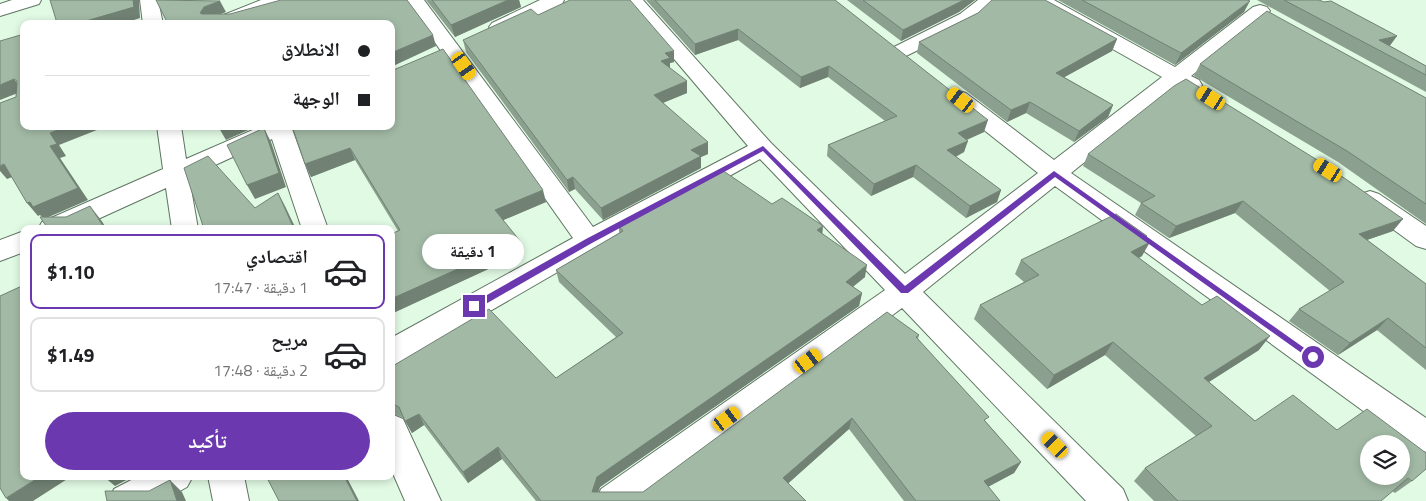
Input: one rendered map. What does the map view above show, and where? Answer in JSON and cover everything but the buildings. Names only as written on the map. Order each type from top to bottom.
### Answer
[{"type":"street","points":[[0,10],[32,0]]},
{"type":"street","points":[[149,0],[152,20]]},
{"type":"street","points":[[230,16],[278,0]]},
{"type":"street","points":[[414,0],[459,47],[589,241]]},
{"type":"street","points":[[459,47],[556,0]]},
{"type":"street","points":[[633,0],[763,148],[1110,501]]},
{"type":"street","points":[[899,52],[967,18],[990,0]]},
{"type":"street","points":[[1040,0],[1211,98]]},
{"type":"street","points":[[614,501],[904,291],[1259,11]]},
{"type":"street","points":[[877,35],[1054,173],[1426,437]]},
{"type":"street","points":[[170,130],[184,225]]},
{"type":"street","points":[[60,225],[273,130]]},
{"type":"street","points":[[281,130],[314,225]]},
{"type":"street","points":[[395,351],[589,241],[763,148]]},
{"type":"street","points":[[1353,188],[1426,239]]},
{"type":"street","points":[[0,251],[20,243]]},
{"type":"street","points":[[395,438],[423,501]]},
{"type":"street","points":[[127,501],[168,480]]},
{"type":"street","points":[[227,480],[231,501]]},
{"type":"route","points":[[474,306],[589,241],[763,148],[904,291],[1054,173],[1313,357]]}]
